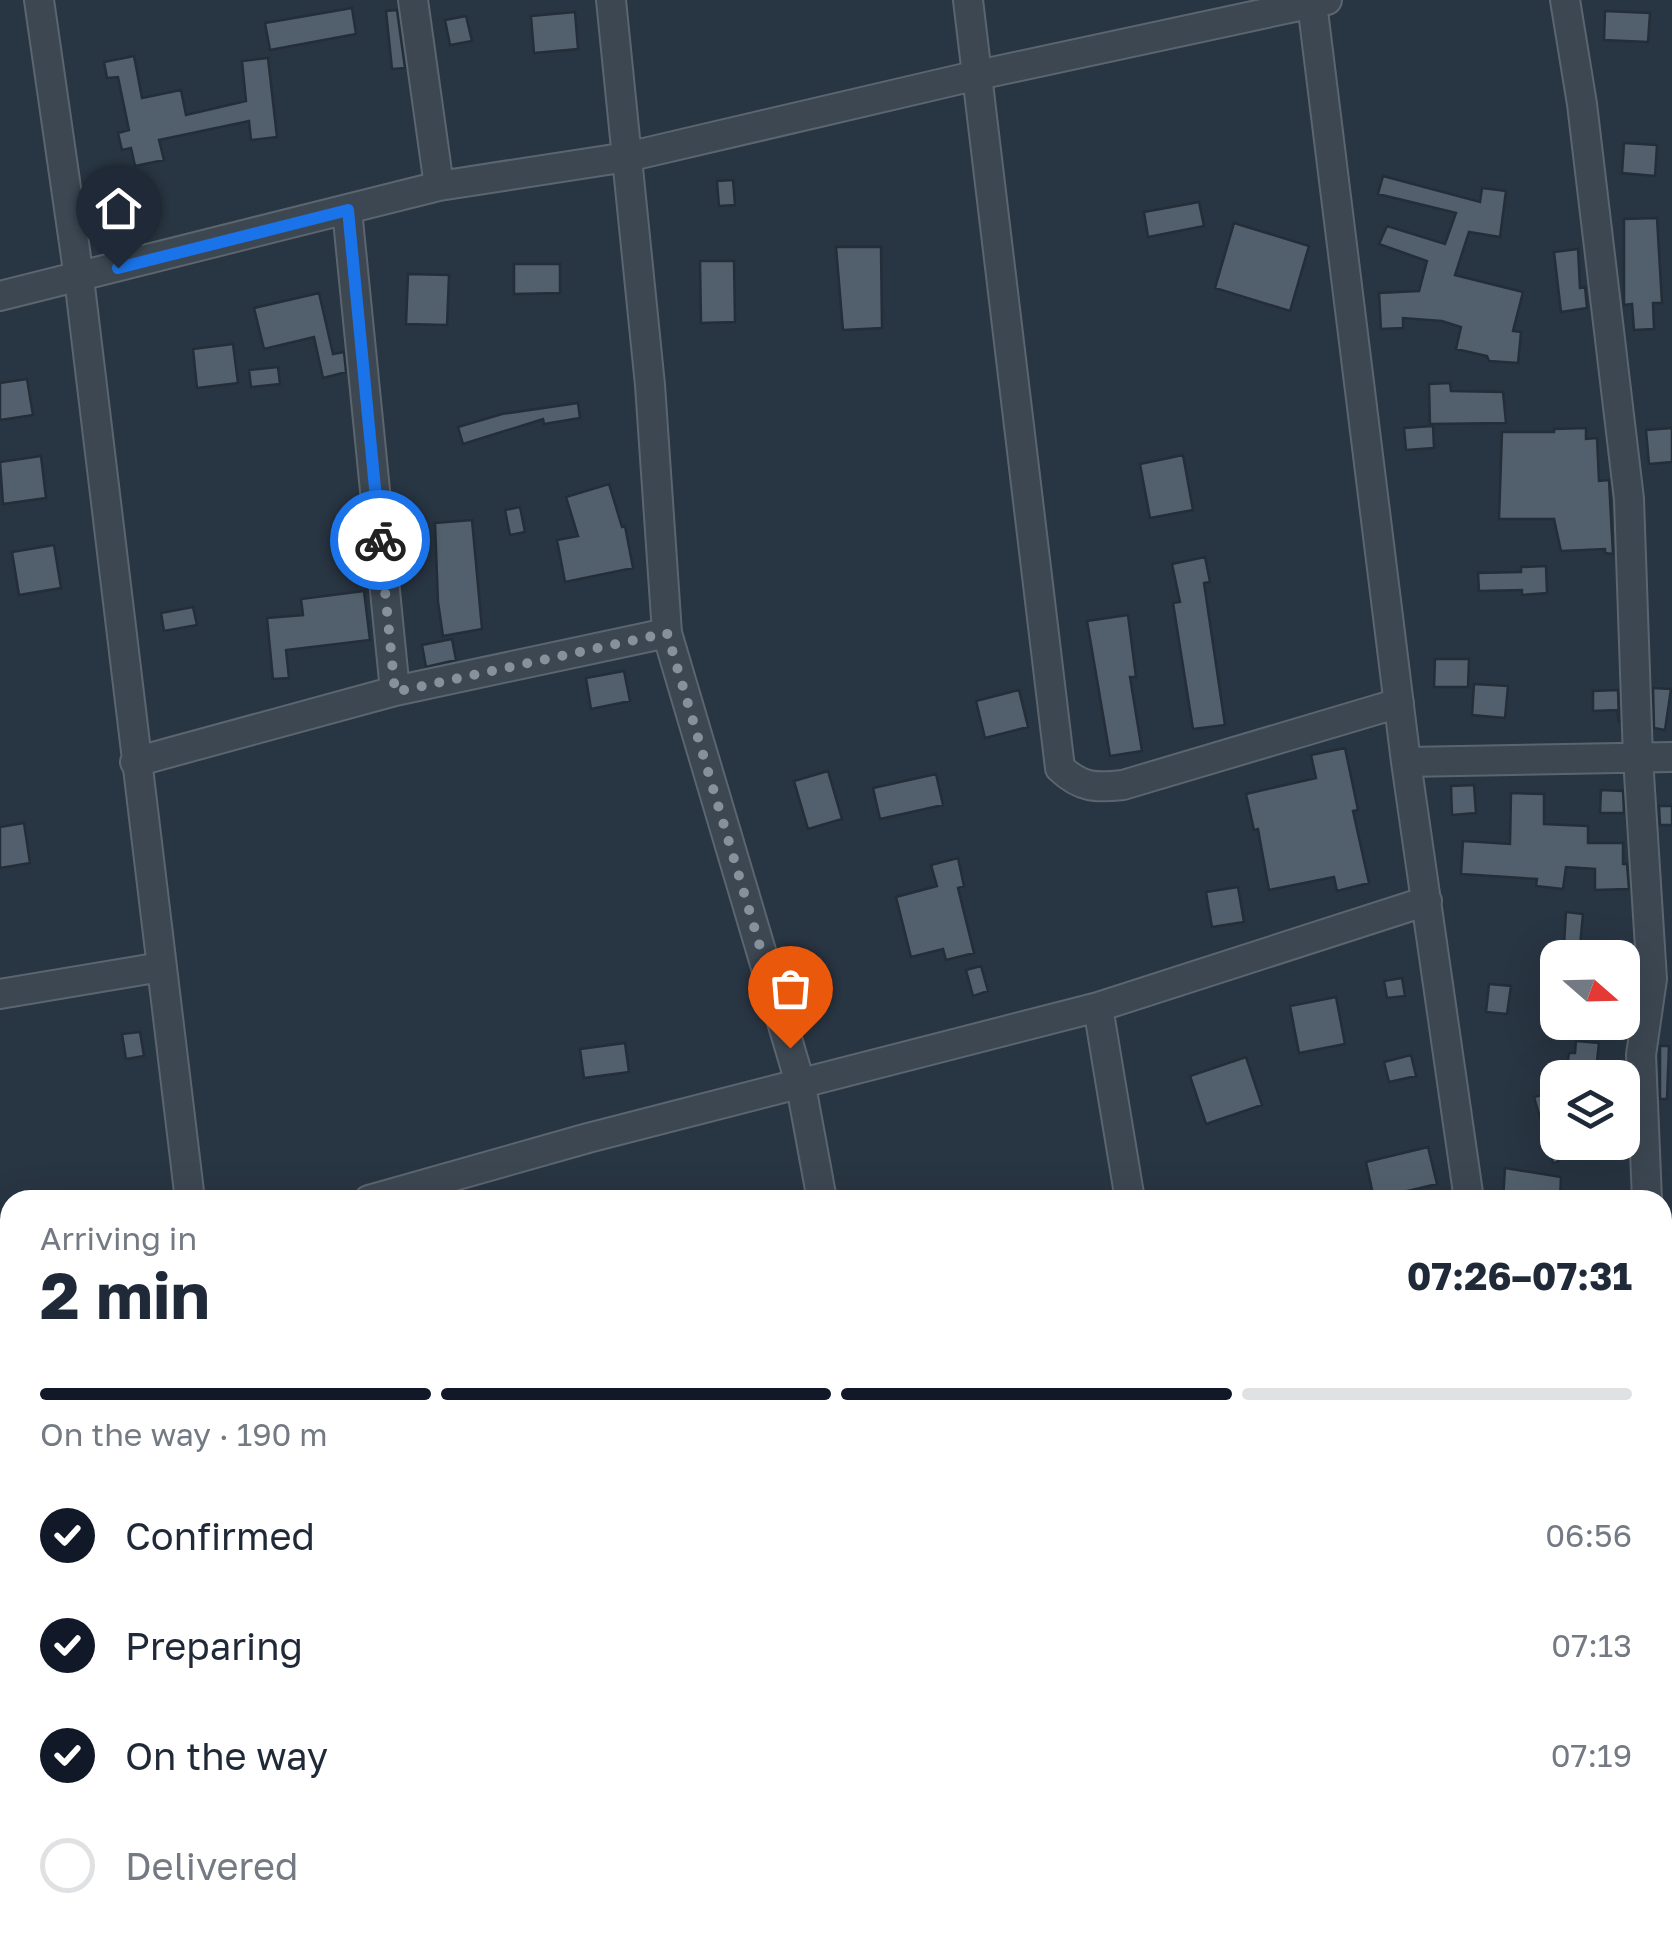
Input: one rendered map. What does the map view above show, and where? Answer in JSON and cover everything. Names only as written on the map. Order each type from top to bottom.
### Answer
[{"type":"street","points":[[39,0],[79,278],[189,1190]]},
{"type":"street","points":[[413,0],[439,186]]},
{"type":"street","points":[[611,0],[650,386],[667,633],[801,1086],[820,1190]]},
{"type":"street","points":[[968,0],[1060,768],[1074,781],[1091,788],[1123,784],[1399,703]]},
{"type":"street","points":[[1565,0],[1582,104],[1629,498],[1638,758],[1652,979],[1640,1054],[1647,1190]]},
{"type":"street","points":[[0,296],[439,186],[627,157],[978,75],[1319,2],[1406,762],[1468,1190]]},
{"type":"street","points":[[348,210],[395,692]]},
{"type":"street","points":[[135,762],[395,692],[667,633]]},
{"type":"street","points":[[1406,762],[1672,757]]},
{"type":"street","points":[[403,1190],[588,1138],[1098,1007],[1426,901]]},
{"type":"street","points":[[0,994],[161,967]]},
{"type":"street","points":[[1098,1007],[1128,1190]]},
{"type":"building","points":[[352,8],[356,34],[270,50],[265,23]]},
{"type":"building","points":[[397,10],[405,68],[392,69],[386,11]]},
{"type":"building","points":[[1605,11],[1650,13],[1648,42],[1604,40]]},
{"type":"building","points":[[575,12],[578,49],[534,53],[531,16]]},
{"type":"building","points":[[466,16],[472,41],[450,45],[445,20]]},
{"type":"building","points":[[134,56],[142,98],[181,90],[186,115],[246,101],[242,61],[268,58],[277,137],[251,140],[249,121],[159,140],[164,160],[135,166],[131,148],[122,150],[118,133],[129,130],[118,77],[107,78],[104,62]]},
{"type":"building","points":[[1624,143],[1657,145],[1655,176],[1622,173]]},
{"type":"building","points":[[1383,176],[1480,202],[1482,188],[1506,191],[1500,237],[1469,232],[1455,275],[1523,292],[1513,331],[1521,332],[1518,363],[1489,361],[1487,356],[1456,349],[1461,327],[1442,321],[1403,318],[1403,328],[1381,329],[1379,293],[1419,291],[1427,261],[1379,244],[1387,226],[1445,244],[1456,213],[1378,194]]},
{"type":"building","points":[[733,180],[735,205],[719,206],[717,181]]},
{"type":"building","points":[[1199,202],[1204,226],[1148,237],[1144,212]]},
{"type":"building","points":[[1657,218],[1662,303],[1653,303],[1654,329],[1634,330],[1632,304],[1624,305],[1624,219]]},
{"type":"building","points":[[1234,223],[1309,246],[1290,311],[1215,288]]},
{"type":"building","points":[[836,247],[881,247],[882,328],[843,330]]},
{"type":"building","points":[[1578,249],[1580,288],[1585,287],[1587,308],[1561,312],[1554,252]]},
{"type":"building","points":[[700,261],[734,261],[735,322],[701,323]]},
{"type":"building","points":[[514,264],[560,264],[560,293],[514,294]]},
{"type":"building","points":[[408,274],[449,275],[447,325],[406,324]]},
{"type":"building","points":[[319,293],[333,354],[344,352],[346,372],[323,378],[314,337],[264,349],[254,308]]},
{"type":"building","points":[[233,344],[238,383],[197,388],[193,349]]},
{"type":"building","points":[[278,367],[280,384],[251,387],[249,370]]},
{"type":"building","points":[[27,379],[33,415],[0,420],[0,383]]},
{"type":"building","points":[[1450,383],[1451,391],[1503,392],[1506,423],[1430,424],[1429,384]]},
{"type":"building","points":[[578,403],[580,418],[544,424],[543,419],[463,444],[458,427],[502,414]]},
{"type":"building","points":[[1433,426],[1434,448],[1406,450],[1404,428]]},
{"type":"building","points":[[1586,428],[1586,439],[1597,438],[1599,481],[1609,480],[1613,554],[1605,553],[1605,549],[1561,551],[1554,519],[1499,519],[1502,432]]},
{"type":"building","points":[[1672,428],[1672,462],[1649,464],[1646,430]]},
{"type":"building","points":[[1183,455],[1193,510],[1150,518],[1140,464]]},
{"type":"building","points":[[41,456],[46,498],[3,504],[0,462]]},
{"type":"building","points":[[609,484],[622,527],[625,526],[633,568],[565,582],[557,540],[578,536],[566,497]]},
{"type":"building","points":[[520,507],[525,532],[510,535],[505,510]]},
{"type":"building","points":[[472,520],[482,629],[443,636],[435,523]]},
{"type":"building","points":[[54,545],[61,588],[19,595],[12,552]]},
{"type":"building","points":[[1205,557],[1210,582],[1204,583],[1225,725],[1193,729],[1173,603],[1180,602],[1172,564]]},
{"type":"building","points":[[1546,566],[1547,593],[1479,591],[1478,573],[1521,572],[1521,567]]},
{"type":"building","points":[[364,591],[370,640],[286,650],[289,678],[273,679],[267,618],[303,615],[301,599]]},
{"type":"building","points":[[193,607],[197,625],[164,631],[161,613]]},
{"type":"building","points":[[1128,615],[1136,677],[1130,677],[1142,751],[1110,756],[1087,621]]},
{"type":"building","points":[[452,639],[456,660],[426,667],[422,645]]},
{"type":"building","points":[[1435,659],[1469,659],[1468,687],[1434,687]]},
{"type":"building","points":[[624,671],[630,701],[591,709],[586,678]]},
{"type":"building","points":[[1474,684],[1508,686],[1505,718],[1472,715]]},
{"type":"building","points":[[1653,688],[1671,689],[1665,730],[1654,728]]},
{"type":"building","points":[[1019,690],[1028,727],[985,738],[976,701]]},
{"type":"building","points":[[1618,690],[1619,723],[1617,710],[1593,711],[1593,691]]},
{"type":"building","points":[[1345,748],[1358,810],[1353,811],[1369,883],[1337,891],[1334,877],[1269,890],[1258,829],[1254,830],[1246,794],[1316,778],[1311,755]]},
{"type":"building","points":[[828,771],[842,819],[808,829],[794,781]]},
{"type":"building","points":[[936,774],[943,805],[880,819],[873,788]]},
{"type":"building","points":[[1474,785],[1476,813],[1452,815],[1451,786]]},
{"type":"building","points":[[1601,790],[1623,791],[1624,813],[1600,813]]},
{"type":"building","points":[[1511,793],[1544,794],[1544,824],[1588,826],[1588,843],[1623,843],[1629,889],[1595,890],[1595,869],[1566,867],[1563,889],[1536,886],[1537,879],[1461,874],[1463,841],[1510,844]]},
{"type":"building","points":[[1659,806],[1672,806],[1672,825],[1660,825]]},
{"type":"building","points":[[24,823],[30,863],[0,868],[0,827]]},
{"type":"building","points":[[958,858],[964,886],[958,888],[974,953],[946,960],[943,949],[911,957],[896,897],[937,886],[931,865]]},
{"type":"building","points":[[1238,887],[1244,922],[1212,927],[1206,892]]},
{"type":"building","points":[[1566,912],[1583,914],[1581,940],[1564,940]]},
{"type":"building","points":[[981,966],[988,991],[973,996],[966,970]]},
{"type":"building","points":[[1402,978],[1405,996],[1387,998],[1384,981]]},
{"type":"building","points":[[1489,984],[1511,986],[1507,1014],[1486,1012]]},
{"type":"building","points":[[1336,997],[1345,1044],[1299,1053],[1290,1006]]},
{"type":"building","points":[[140,1032],[144,1056],[126,1059],[122,1034]]},
{"type":"building","points":[[1576,1041],[1599,1043],[1597,1060],[1568,1060],[1569,1053],[1575,1053]]},
{"type":"building","points":[[625,1043],[629,1072],[584,1078],[580,1049]]},
{"type":"building","points":[[1660,1046],[1669,1046],[1667,1099],[1660,1099]]},
{"type":"building","points":[[1411,1055],[1416,1076],[1389,1082],[1384,1062]]},
{"type":"building","points":[[1246,1057],[1262,1105],[1206,1124],[1190,1076]]},
{"type":"building","points":[[1540,1096],[1540,1118],[1534,1097]]},
{"type":"building","points":[[1428,1147],[1437,1184],[1412,1190],[1372,1190],[1366,1162]]},
{"type":"building","points":[[1505,1168],[1561,1177],[1560,1190],[1504,1190]]},
{"type":"way so far","points":[[380,540],[395,692],[667,633],[790,1048]]},
{"type":"route","points":[[118,268],[348,210],[380,540]]}]
